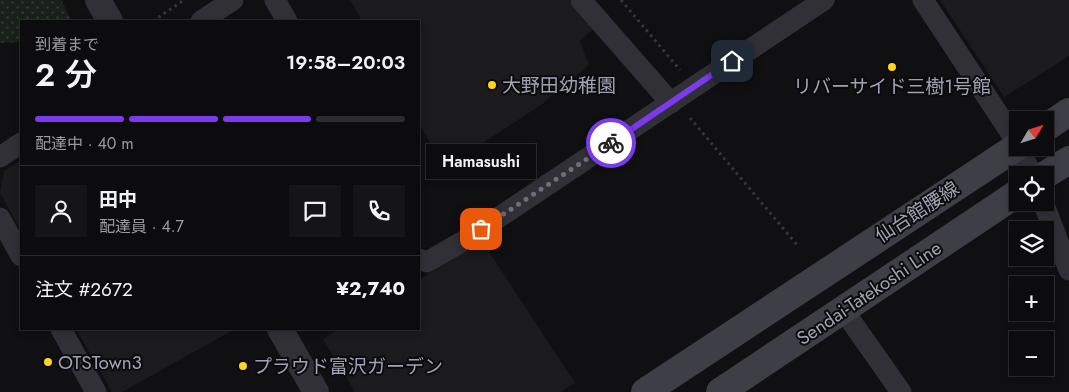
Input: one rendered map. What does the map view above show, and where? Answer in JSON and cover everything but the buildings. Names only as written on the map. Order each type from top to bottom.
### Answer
[{"type":"main road","points":[[1054,122],[1069,112]]},
{"type":"main road","points":[[645,392],[1009,152]]},
{"type":"main road","points":[[1054,169],[1069,160]]},
{"type":"main road","name":"Sendai-Tatekoshi Line","points":[[720,392],[1009,199]]},
{"type":"street","points":[[98,0],[109,20]]},
{"type":"street","points":[[203,20],[233,0]]},
{"type":"street","points":[[275,0],[286,20]]},
{"type":"street","points":[[581,0],[679,97]]},
{"type":"street","points":[[420,259],[427,262],[458,244],[824,0]]},
{"type":"street","points":[[924,0],[1009,132]]},
{"type":"street","points":[[0,157],[20,144]]},
{"type":"street","points":[[1046,211],[1069,270]]},
{"type":"street","points":[[0,218],[20,254]]},
{"type":"street","points":[[844,311],[901,392]]},
{"type":"street","points":[[62,330],[96,392]]},
{"type":"street","points":[[281,330],[316,392]]},
{"type":"path","points":[[154,20],[184,0]]},
{"type":"path","points":[[621,0],[688,80],[679,97],[683,109],[798,246]]},
{"type":"shaded area","points":[[0,0],[61,0],[71,20],[20,20],[20,42],[0,43]]},
{"type":"shaded area","name":"大野田幼稚園","points":[[350,0],[569,0],[593,29],[580,41],[589,65],[541,105],[444,168],[420,125],[420,20],[361,20]]},
{"type":"shaded area","points":[[940,0],[1069,0],[1069,56],[1004,97]]},
{"type":"shaded area","points":[[20,161],[20,229],[0,193],[4,171]]},
{"type":"shaded area","points":[[482,241],[575,383],[561,392],[355,392],[323,339],[338,330],[420,330],[420,279]]},
{"type":"shaded area","points":[[77,330],[233,330],[122,392],[112,392]]},
{"type":"way so far","points":[[481,229],[611,143]]},
{"type":"place","name":"リバーサイド三樹1号館","points":[[892,67]]},
{"type":"place","name":"大野田幼稚園","points":[[492,85]]},
{"type":"place","name":"Hamasushi","points":[[481,229]]},
{"type":"place","name":"OTSTown3","points":[[48,362]]},
{"type":"place","name":"プラウド富沢ガーデン","points":[[243,366]]},
{"type":"route","points":[[611,143],[732,61]]}]
